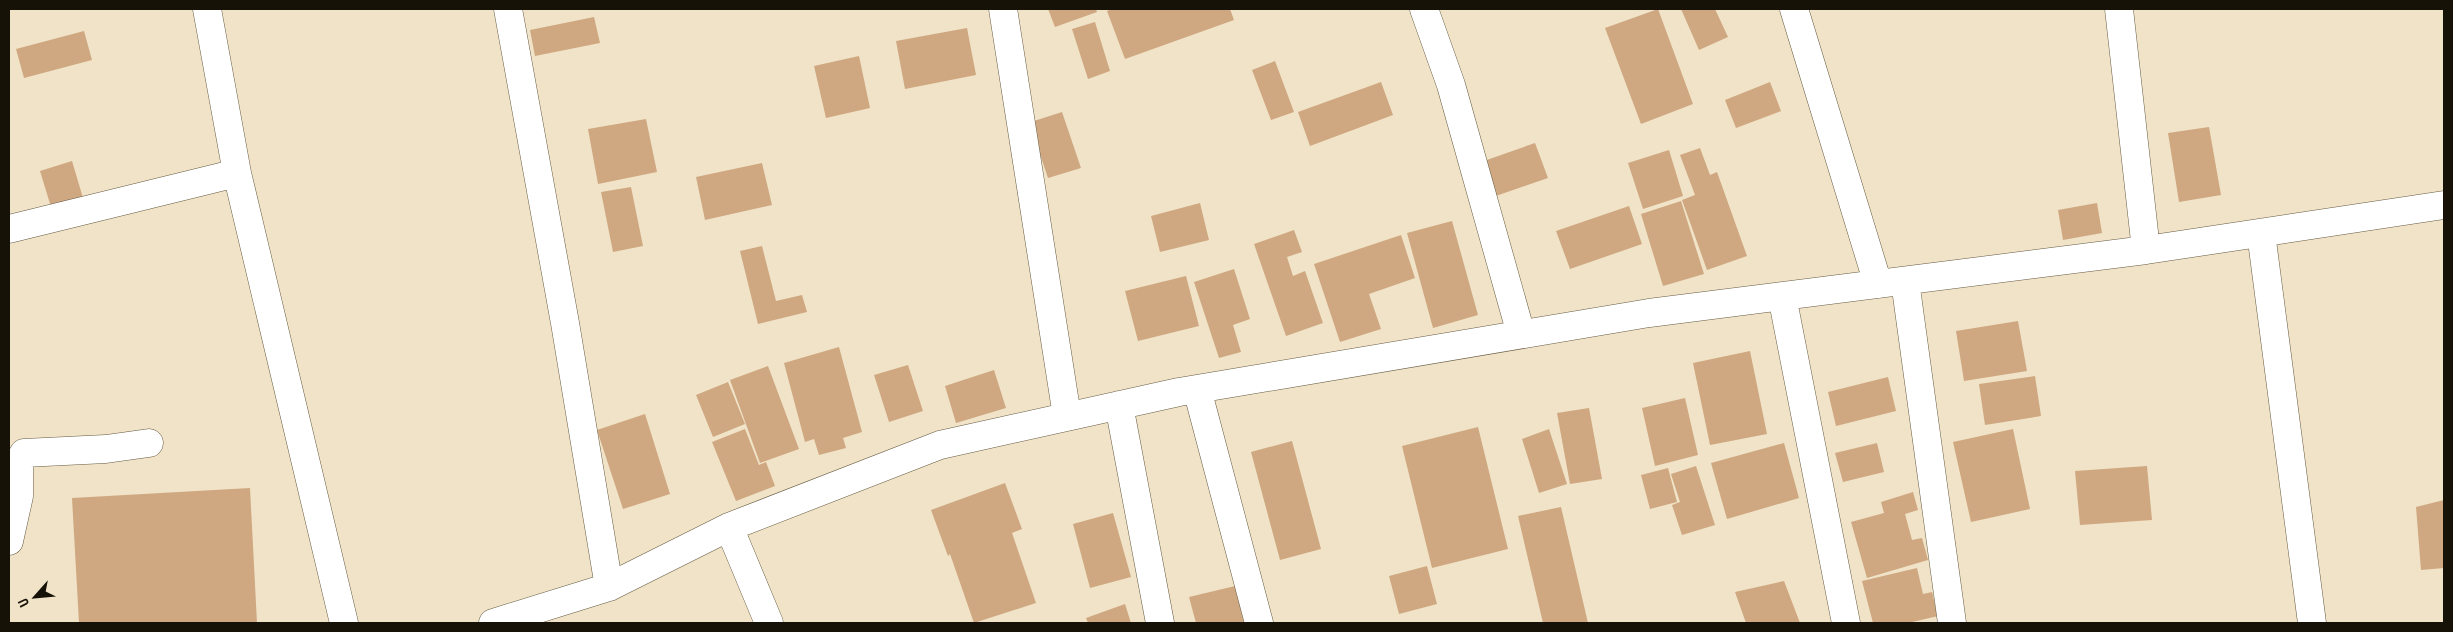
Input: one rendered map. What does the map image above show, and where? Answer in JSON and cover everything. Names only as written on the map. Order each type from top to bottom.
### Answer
[{"type":"street","points":[[207,9],[238,173],[344,623]]},
{"type":"street","points":[[508,9],[565,323],[609,587]]},
{"type":"street","points":[[1002,9],[1068,416]]},
{"type":"street","points":[[1424,9],[1451,85],[1521,334]]},
{"type":"street","points":[[1794,9],[1878,284]]},
{"type":"street","points":[[2119,9],[2146,250]]},
{"type":"street","points":[[9,229],[238,173]]},
{"type":"street","points":[[493,623],[609,587],[729,527],[940,445],[1119,405],[1197,389],[1649,313],[2146,250],[2444,205]]},
{"type":"street","points":[[2261,233],[2312,623]]},
{"type":"street","points":[[1905,281],[1952,623]]},
{"type":"street","points":[[1782,296],[1846,623]]},
{"type":"street","points":[[1197,389],[1260,623]]},
{"type":"street","points":[[1119,405],[1160,623]]},
{"type":"street","points":[[9,541],[19,496],[19,461],[24,453],[106,449],[149,443]]},
{"type":"street","points":[[729,527],[769,623]]},
{"type":"building","points":[[1048,9],[1096,9],[1097,12],[1055,27]]},
{"type":"building","points":[[1112,9],[1230,9],[1234,20],[1125,59],[1107,11]]},
{"type":"building","points":[[1658,9],[1693,104],[1641,124],[1605,28]]},
{"type":"building","points":[[1681,9],[1715,9],[1728,37],[1699,50]]},
{"type":"building","points":[[594,17],[600,43],[535,56],[530,30]]},
{"type":"building","points":[[1095,22],[1110,71],[1088,79],[1072,29]]},
{"type":"building","points":[[967,28],[976,75],[905,89],[896,41]]},
{"type":"building","points":[[84,31],[92,60],[24,78],[16,49]]},
{"type":"building","points":[[859,56],[870,108],[826,118],[814,66]]},
{"type":"building","points":[[1275,61],[1294,112],[1271,120],[1252,70]]},
{"type":"building","points":[[1381,82],[1393,115],[1310,146],[1298,112]]},
{"type":"building","points":[[1770,82],[1781,111],[1736,128],[1725,100]]},
{"type":"building","points":[[1062,112],[1081,168],[1048,178],[1040,154],[1032,157],[1025,133],[1036,129],[1034,121]]},
{"type":"building","points":[[646,119],[657,172],[598,184],[588,129]]},
{"type":"building","points":[[2209,127],[2221,195],[2179,202],[2168,133]]},
{"type":"building","points":[[1535,143],[1548,178],[1493,197],[1481,162]]},
{"type":"building","points":[[1700,148],[1710,175],[1717,172],[1747,256],[1707,270],[1682,200],[1695,195],[1680,155]]},
{"type":"building","points":[[1669,150],[1683,196],[1643,209],[1628,163]]},
{"type":"building","points":[[72,161],[83,198],[51,207],[40,171]]},
{"type":"building","points":[[762,163],[772,205],[705,220],[696,177]]},
{"type":"building","points":[[631,187],[643,246],[613,252],[601,192]]},
{"type":"building","points":[[1681,201],[1704,274],[1663,286],[1641,214]]},
{"type":"building","points":[[1200,203],[1209,240],[1160,252],[1151,216]]},
{"type":"building","points":[[2097,203],[2102,233],[2063,240],[2058,210]]},
{"type":"building","points":[[1629,206],[1642,244],[1570,269],[1556,231]]},
{"type":"building","points":[[1452,221],[1478,315],[1433,328],[1407,233]]},
{"type":"building","points":[[1294,230],[1302,252],[1287,257],[1293,276],[1305,271],[1323,323],[1286,336],[1254,244]]},
{"type":"building","points":[[1401,235],[1415,278],[1369,294],[1381,329],[1340,342],[1314,264]]},
{"type":"building","points":[[762,246],[776,301],[802,295],[807,312],[758,324],[740,251]]},
{"type":"building","points":[[1234,269],[1250,319],[1233,325],[1241,352],[1219,358],[1194,282]]},
{"type":"building","points":[[1186,276],[1199,326],[1138,341],[1125,291]]},
{"type":"building","points":[[2018,321],[2027,371],[1964,381],[1956,331]]},
{"type":"building","points":[[839,347],[862,432],[843,438],[846,448],[819,455],[814,439],[805,442],[784,363]]},
{"type":"building","points":[[1750,351],[1767,434],[1710,445],[1693,363]]},
{"type":"building","points":[[908,365],[923,411],[889,422],[874,375]]},
{"type":"building","points":[[768,366],[799,449],[760,463],[730,380]]},
{"type":"building","points":[[994,370],[1006,408],[956,423],[945,386]]},
{"type":"building","points":[[2035,376],[2041,416],[1985,425],[1979,384]]},
{"type":"building","points":[[1888,377],[1896,411],[1836,426],[1828,392]]},
{"type":"building","points":[[728,382],[745,424],[713,437],[696,395]]},
{"type":"building","points":[[1685,398],[1698,455],[1655,466],[1642,408]]},
{"type":"building","points":[[1589,408],[1602,479],[1570,484],[1557,413]]},
{"type":"building","points":[[645,414],[670,494],[623,509],[597,430]]},
{"type":"building","points":[[1478,427],[1508,549],[1432,568],[1402,446]]},
{"type":"building","points":[[745,429],[759,465],[766,462],[775,486],[736,501],[712,442]]},
{"type":"building","points":[[1549,429],[1567,484],[1539,493],[1522,439]]},
{"type":"building","points":[[2013,429],[2030,509],[1971,522],[1953,442]]},
{"type":"building","points":[[1292,441],[1321,549],[1280,560],[1251,452]]},
{"type":"building","points":[[1784,443],[1799,498],[1727,519],[1711,463]]},
{"type":"building","points":[[1877,443],[1884,472],[1843,482],[1835,453]]},
{"type":"building","points":[[1696,466],[1715,525],[1682,535],[1672,505],[1680,502],[1671,474]]},
{"type":"building","points":[[2147,466],[2152,520],[2080,525],[2075,471]]},
{"type":"building","points":[[1668,468],[1677,502],[1650,509],[1641,475]]},
{"type":"building","points":[[1005,483],[1022,529],[1012,533],[1036,603],[974,623],[950,554],[948,556],[931,510]]},
{"type":"building","points":[[250,488],[257,623],[79,623],[72,498]]},
{"type":"building","points":[[1913,492],[1918,510],[1905,514],[1912,540],[1922,538],[1928,560],[1867,578],[1851,522],[1884,513],[1881,502]]},
{"type":"building","points":[[2444,500],[2444,568],[2421,570],[2416,507]]},
{"type":"building","points":[[1561,507],[1588,623],[1543,623],[1518,516]]},
{"type":"building","points":[[1113,513],[1131,577],[1090,588],[1073,524]]},
{"type":"building","points":[[1427,566],[1437,604],[1399,614],[1389,576]]},
{"type":"building","points":[[1917,568],[1923,594],[1932,592],[1938,616],[1908,623],[1873,623],[1862,581]]},
{"type":"building","points":[[1784,581],[1800,623],[1746,623],[1735,592]]},
{"type":"building","points":[[1235,586],[1244,623],[1196,623],[1189,597]]},
{"type":"building","points":[[1125,604],[1131,623],[1088,623],[1086,618]]}]
